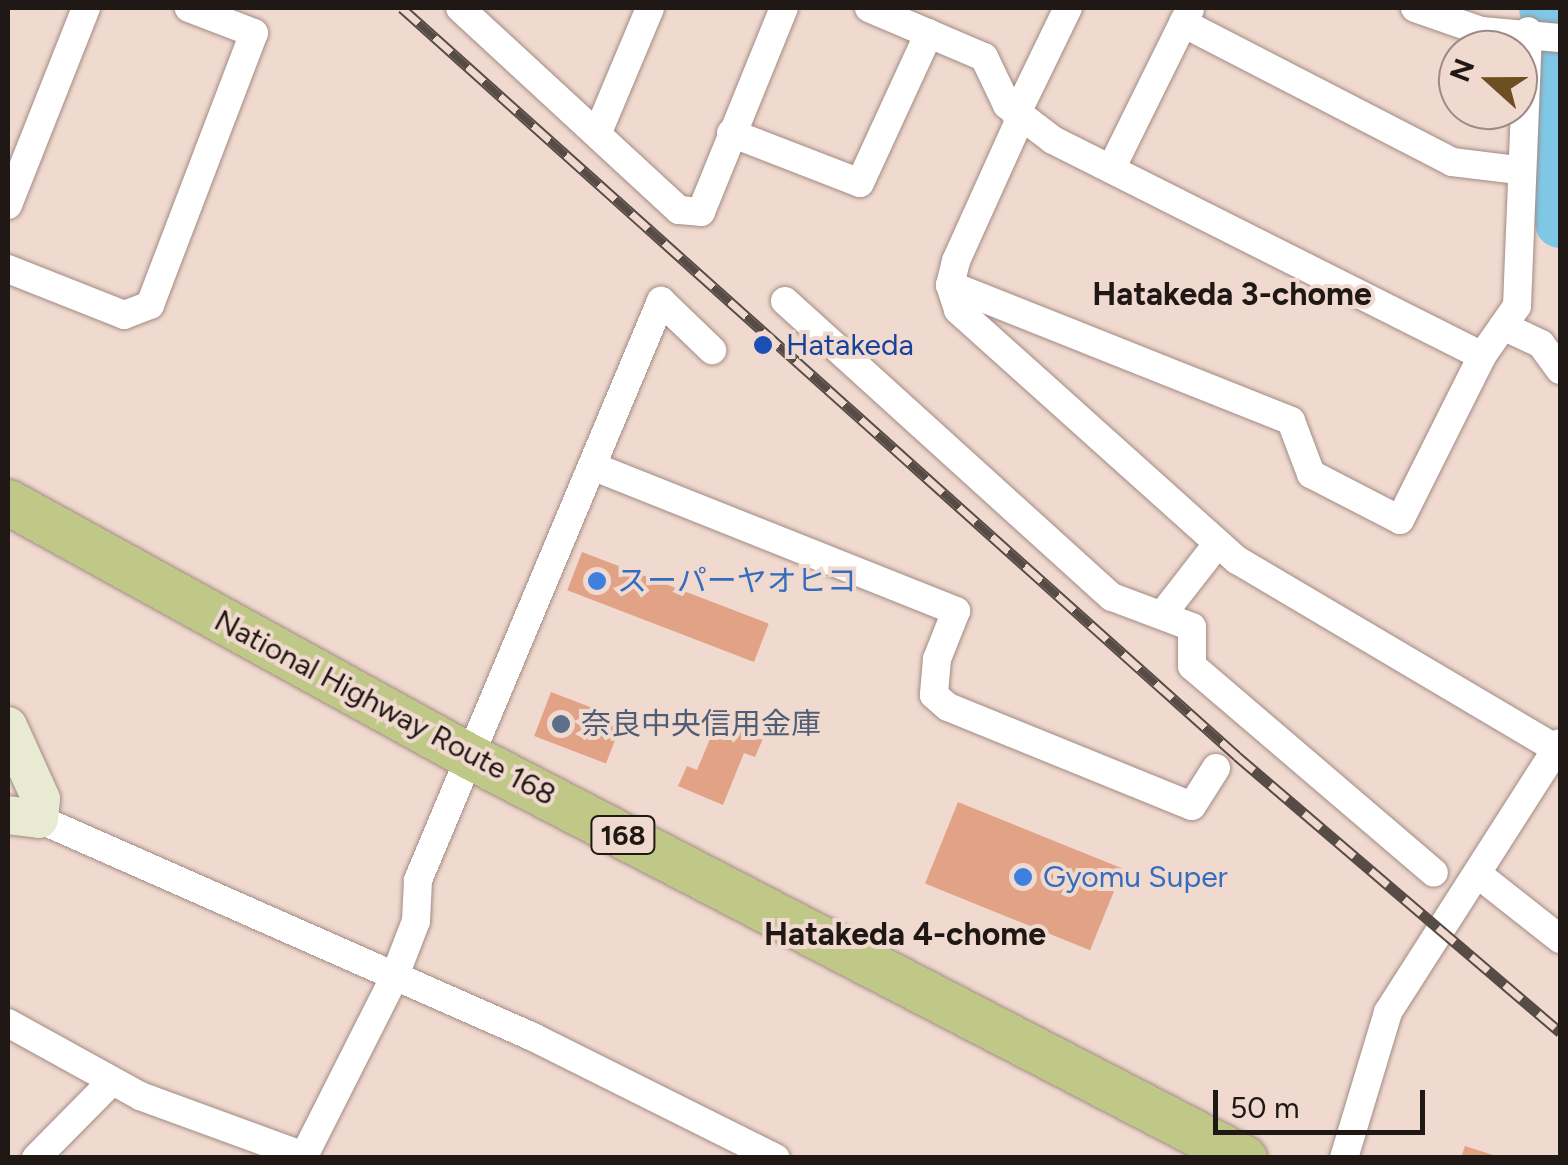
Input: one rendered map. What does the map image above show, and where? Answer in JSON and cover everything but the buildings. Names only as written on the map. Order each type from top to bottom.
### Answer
[{"type":"highway","name":"National Highway Route 168","points":[[8,502],[471,756],[1244,1158]]},
{"type":"main road","points":[[8,726],[41,800],[23,817]]},
{"type":"street","points":[[8,205],[86,8]]},
{"type":"street","points":[[8,269],[124,314],[150,305],[254,33],[189,8]]},
{"type":"street","points":[[460,8],[680,210],[700,212],[779,9]]},
{"type":"street","points":[[598,132],[650,8]]},
{"type":"street","points":[[869,8],[984,57],[1018,117],[1111,169],[1482,356]]},
{"type":"street","points":[[1068,8],[1018,117],[950,285],[958,310],[1218,543],[1559,746],[1480,876],[1388,1012],[1344,1158]]},
{"type":"street","points":[[1415,8],[1478,30]]},
{"type":"street","points":[[1111,169],[1186,15],[1452,162],[1517,170]]},
{"type":"street","points":[[731,133],[860,183],[929,33]]},
{"type":"street","points":[[950,285],[1292,421],[1310,474],[1400,520],[1482,356],[1503,326],[1522,281],[1517,170],[1520,130]]},
{"type":"street","points":[[785,301],[1112,597],[1192,627],[1192,666],[1434,873]]},
{"type":"street","points":[[8,1023],[111,1082],[304,1157],[394,978],[416,921],[418,880],[661,302],[712,350]]},
{"type":"street","points":[[1503,326],[1541,344],[1560,370]]},
{"type":"street","points":[[592,466],[956,611],[936,659],[934,696],[948,707],[1192,806],[1216,768]]},
{"type":"street","points":[[1162,615],[1218,543]]},
{"type":"street","points":[[23,817],[394,978],[768,1156]]},
{"type":"street","points":[[1480,876],[1560,939]]},
{"type":"street","points":[[36,1158],[111,1082]]},
{"type":"waterway","points":[[1544,8],[1555,65],[1560,223]]},
{"type":"railway","points":[[402,8],[1237,756],[1560,1032]]},
{"type":"place","name":"Hatakeda","points":[[763,345]]},
{"type":"place","name":"スーパーヤオヒコ","points":[[597,581]]},
{"type":"place","name":"奈良中央信用金庫","points":[[561,724]]},
{"type":"place","name":"Gyomu Super","points":[[1023,877]]},
{"type":"district","name":"Hatakeda 3-chome","points":[[1232,294]]},
{"type":"district","name":"Hatakeda 4-chome","points":[[905,934]]}]
